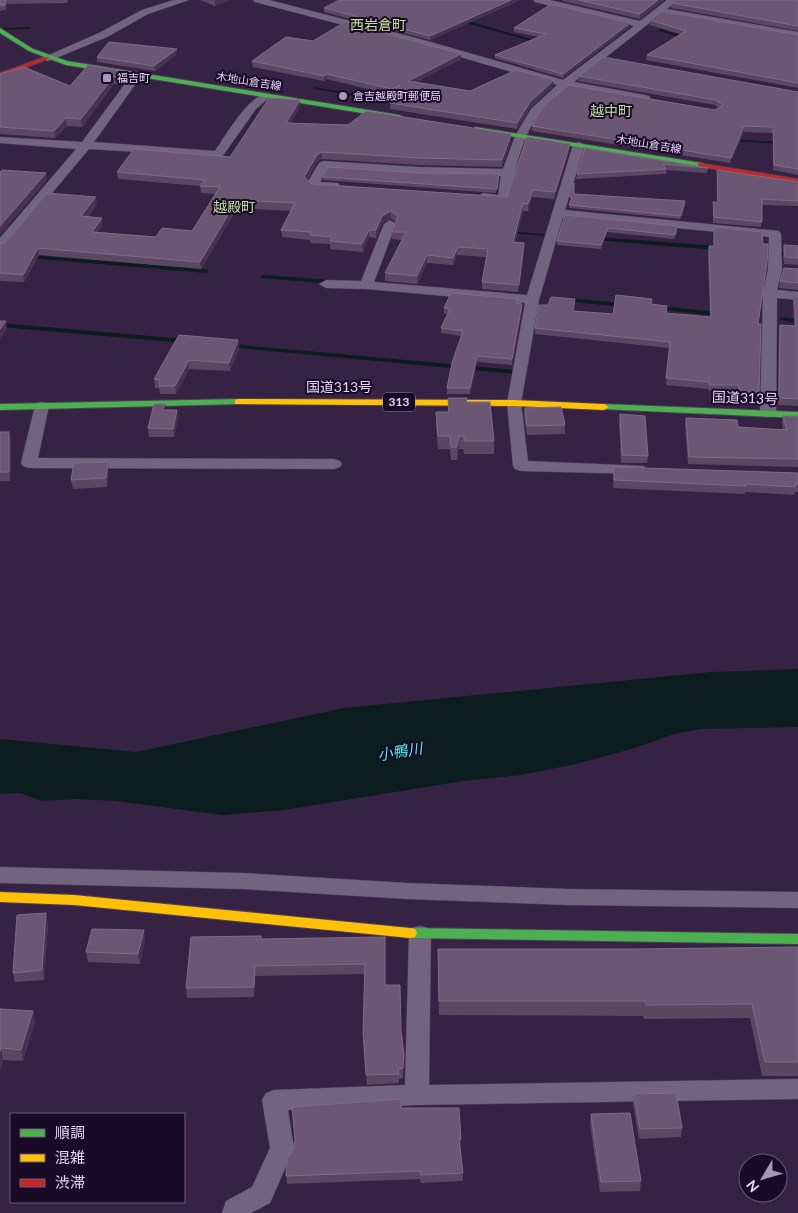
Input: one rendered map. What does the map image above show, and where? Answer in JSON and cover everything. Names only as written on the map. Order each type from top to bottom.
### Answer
[{"type":"main road","name":"木地山倉吉線","points":[[0,30],[27,49],[46,58],[137,75],[413,119]]},
{"type":"main road","points":[[0,75],[46,58]]},
{"type":"main road","name":"木地山倉吉線","points":[[462,127],[798,180]]},
{"type":"main road","name":"国道313号","points":[[0,407],[218,402],[514,403],[798,415]]},
{"type":"main road","points":[[0,897],[74,900],[420,934],[798,939]]},
{"type":"street","points":[[46,58],[103,35],[144,8],[184,0]]},
{"type":"street","points":[[258,0],[416,41],[565,84],[654,100]]},
{"type":"street","points":[[538,0],[643,25]]},
{"type":"street","points":[[475,197],[503,198],[508,173],[521,136],[537,109],[565,84],[662,11],[673,0]]},
{"type":"street","points":[[662,11],[798,35]]},
{"type":"street","points":[[601,57],[619,60]]},
{"type":"street","points":[[0,246],[86,146],[137,75]]},
{"type":"street","points":[[0,140],[218,156],[252,107],[266,96]]},
{"type":"street","points":[[579,145],[532,300],[514,403],[521,466],[656,469]]},
{"type":"street","points":[[350,188],[312,185],[323,165],[419,171],[508,173]]},
{"type":"street","points":[[412,185],[419,171]]},
{"type":"street","points":[[558,213],[775,234],[776,269],[770,293],[768,414]]},
{"type":"street","points":[[366,285],[390,224]]},
{"type":"street","points":[[776,269],[790,270]]},
{"type":"street","points":[[326,284],[366,285],[532,300]]},
{"type":"street","points":[[770,293],[798,296]]},
{"type":"street","points":[[42,406],[29,463],[334,464]]},
{"type":"street","points":[[0,875],[242,881],[407,891],[558,896],[798,900]]},
{"type":"street","points":[[417,1095],[420,934]]},
{"type":"street","points":[[235,1213],[235,1209],[261,1195],[282,1148],[274,1100],[417,1095],[798,1089]]},
{"type":"water","name":"小鴨川","points":[[798,669],[798,727],[701,729],[674,734],[635,748],[576,764],[521,775],[463,781],[284,810],[223,815],[115,801],[76,799],[43,801],[20,793],[0,794],[0,739],[136,752],[344,708],[711,672]]},
{"type":"building","points":[[0,0],[6,0],[5,5],[0,5]]},
{"type":"building","points":[[339,0],[511,0],[430,36],[324,8]]},
{"type":"building","points":[[579,0],[658,0],[640,14]]},
{"type":"building","points":[[676,0],[798,0],[798,26],[672,3]]},
{"type":"building","points":[[551,4],[630,23],[563,74],[495,55],[546,34],[514,28]]},
{"type":"building","points":[[662,11],[798,35],[798,83],[647,55],[686,31],[650,20]]},
{"type":"building","points":[[345,22],[461,54],[408,81],[470,91],[516,70],[554,80],[530,102],[517,123],[390,103],[392,92],[400,85],[392,89],[327,74],[324,76],[252,61],[286,37],[313,41]]},
{"type":"building","points":[[109,42],[177,49],[154,66],[97,57]]},
{"type":"building","points":[[603,57],[798,92],[798,169],[774,165],[773,127],[744,126],[731,158],[532,126],[543,107],[568,85],[715,110],[723,105],[716,100],[579,76]]},
{"type":"building","points":[[88,65],[122,71],[118,77],[114,76],[81,119],[66,118],[54,131],[0,127],[0,74],[24,67],[70,86]]},
{"type":"building","points":[[269,98],[300,100],[286,123],[348,125],[366,111],[511,134],[502,160],[419,158],[322,152],[317,155],[304,177],[312,184],[507,197],[527,137],[570,144],[555,192],[533,190],[528,204],[523,203],[513,242],[524,243],[519,285],[482,282],[488,249],[458,247],[453,258],[427,255],[417,276],[385,273],[406,232],[392,232],[398,216],[391,211],[382,216],[376,230],[369,230],[362,244],[330,241],[332,237],[310,235],[311,232],[281,230],[295,203],[237,200],[200,262],[38,248],[23,275],[0,273],[0,244],[5,243],[47,193],[96,197],[81,216],[102,218],[92,232],[156,237],[162,228],[192,231],[220,187],[200,186],[205,180],[117,172],[134,149],[230,157]]},
{"type":"building","points":[[585,148],[708,168],[663,164],[666,169],[577,174]]},
{"type":"building","points":[[328,167],[419,173],[499,174],[497,189],[323,177]]},
{"type":"building","points":[[2,170],[46,173],[0,226],[0,172]]},
{"type":"building","points":[[717,170],[798,182],[798,201],[762,199],[762,222],[714,217],[713,202],[718,202]]},
{"type":"building","points":[[574,183],[574,194],[685,201],[681,216],[569,205]]},
{"type":"building","points":[[565,215],[677,226],[675,235],[608,228],[601,245],[557,241]]},
{"type":"building","points":[[714,227],[762,232],[763,244],[768,244],[758,324],[761,324],[759,392],[740,392],[738,385],[709,385],[709,382],[666,378],[670,342],[535,328],[539,305],[548,305],[551,297],[575,299],[573,311],[613,314],[616,295],[652,299],[651,304],[667,306],[666,313],[711,317],[709,246],[714,246]]},
{"type":"building","points":[[784,245],[798,246],[798,258],[785,257]]},
{"type":"building","points":[[784,268],[798,269],[798,283],[780,281]]},
{"type":"building","points":[[451,293],[517,299],[516,303],[522,304],[512,359],[477,356],[470,388],[447,388],[452,363],[463,331],[441,328],[450,309],[444,308]]},
{"type":"building","points":[[794,294],[798,294],[798,399],[779,398],[780,325],[796,326]]},
{"type":"building","points":[[0,321],[6,321],[0,329]]},
{"type":"building","points":[[179,335],[238,340],[229,363],[189,360],[175,386],[159,386],[160,380],[154,379]]},
{"type":"building","points":[[448,398],[467,398],[466,402],[490,402],[494,441],[464,441],[464,436],[459,436],[457,447],[451,447],[450,436],[438,436],[436,412],[449,412]]},
{"type":"building","points":[[154,404],[166,404],[162,410],[177,410],[173,429],[148,428]]},
{"type":"building","points":[[561,407],[565,425],[527,426],[525,408]]},
{"type":"building","points":[[620,414],[645,416],[648,456],[622,455]]},
{"type":"building","points":[[783,416],[798,416],[798,459],[689,457],[686,418],[737,420],[738,427],[787,430]]},
{"type":"building","points":[[0,432],[9,432],[9,472],[0,472]]},
{"type":"building","points":[[108,462],[106,478],[71,480],[74,463]]},
{"type":"building","points":[[614,467],[798,473],[798,484],[795,484],[795,487],[746,484],[746,486],[614,480]]},
{"type":"building","points":[[46,913],[42,970],[13,973],[17,915]]},
{"type":"building","points":[[92,929],[144,930],[138,954],[86,952]]},
{"type":"building","points":[[261,936],[261,939],[385,937],[385,985],[400,985],[401,1031],[404,1055],[403,1068],[398,1069],[399,1074],[366,1075],[363,1032],[365,964],[255,966],[254,987],[186,988],[191,937]]},
{"type":"building","points":[[798,947],[798,1062],[765,1062],[752,1004],[646,1005],[645,1001],[439,1001],[438,949]]},
{"type":"building","points":[[0,1009],[33,1011],[21,1050],[1,1048],[0,1051]]},
{"type":"building","points":[[676,1093],[682,1128],[640,1129],[634,1094]]},
{"type":"building","points":[[401,1099],[401,1108],[459,1108],[461,1139],[459,1139],[463,1173],[421,1175],[420,1171],[286,1176],[287,1159],[294,1148],[295,1140],[292,1107]]},
{"type":"building","points":[[630,1113],[641,1181],[601,1182],[591,1114]]},
{"type":"waterway","points":[[460,20],[539,42]]},
{"type":"waterway","points":[[0,29],[29,28]]},
{"type":"waterway","points":[[661,30],[686,38]]},
{"type":"waterway","points":[[315,88],[354,95]]},
{"type":"waterway","points":[[731,140],[798,144]]},
{"type":"waterway","points":[[508,232],[547,235]]},
{"type":"waterway","points":[[596,239],[717,248]]},
{"type":"waterway","points":[[782,254],[798,255]]},
{"type":"waterway","points":[[30,257],[206,271]]},
{"type":"waterway","points":[[263,277],[333,282]]},
{"type":"waterway","points":[[567,300],[622,305]]},
{"type":"waterway","points":[[657,308],[719,314]]},
{"type":"waterway","points":[[782,319],[798,321]]},
{"type":"waterway","points":[[0,325],[184,341]]},
{"type":"waterway","points":[[230,346],[515,372]]},
{"type":"traffic: fast","points":[[0,30],[31,50],[66,63],[399,117]]},
{"type":"traffic: fast","points":[[478,129],[702,165]]},
{"type":"traffic: fast","points":[[0,407],[238,402]]},
{"type":"traffic: fast","points":[[604,407],[798,415]]},
{"type":"traffic: fast","points":[[410,933],[798,939]]},
{"type":"traffic: slow","points":[[238,402],[514,403],[604,407]]},
{"type":"traffic: slow","points":[[0,897],[74,900],[410,933]]},
{"type":"traffic: jam","points":[[0,75],[47,58]]},
{"type":"traffic: jam","points":[[702,165],[798,181]]},
{"type":"place","name":"福吉町","points":[[107,78]]},
{"type":"place","name":"倉吉越殿町郵便局","points":[[343,96]]},
{"type":"district","name":"西岩倉町","points":[[378,25]]},
{"type":"district","name":"越中町","points":[[611,111]]},
{"type":"district","name":"越殿町","points":[[234,207]]}]
